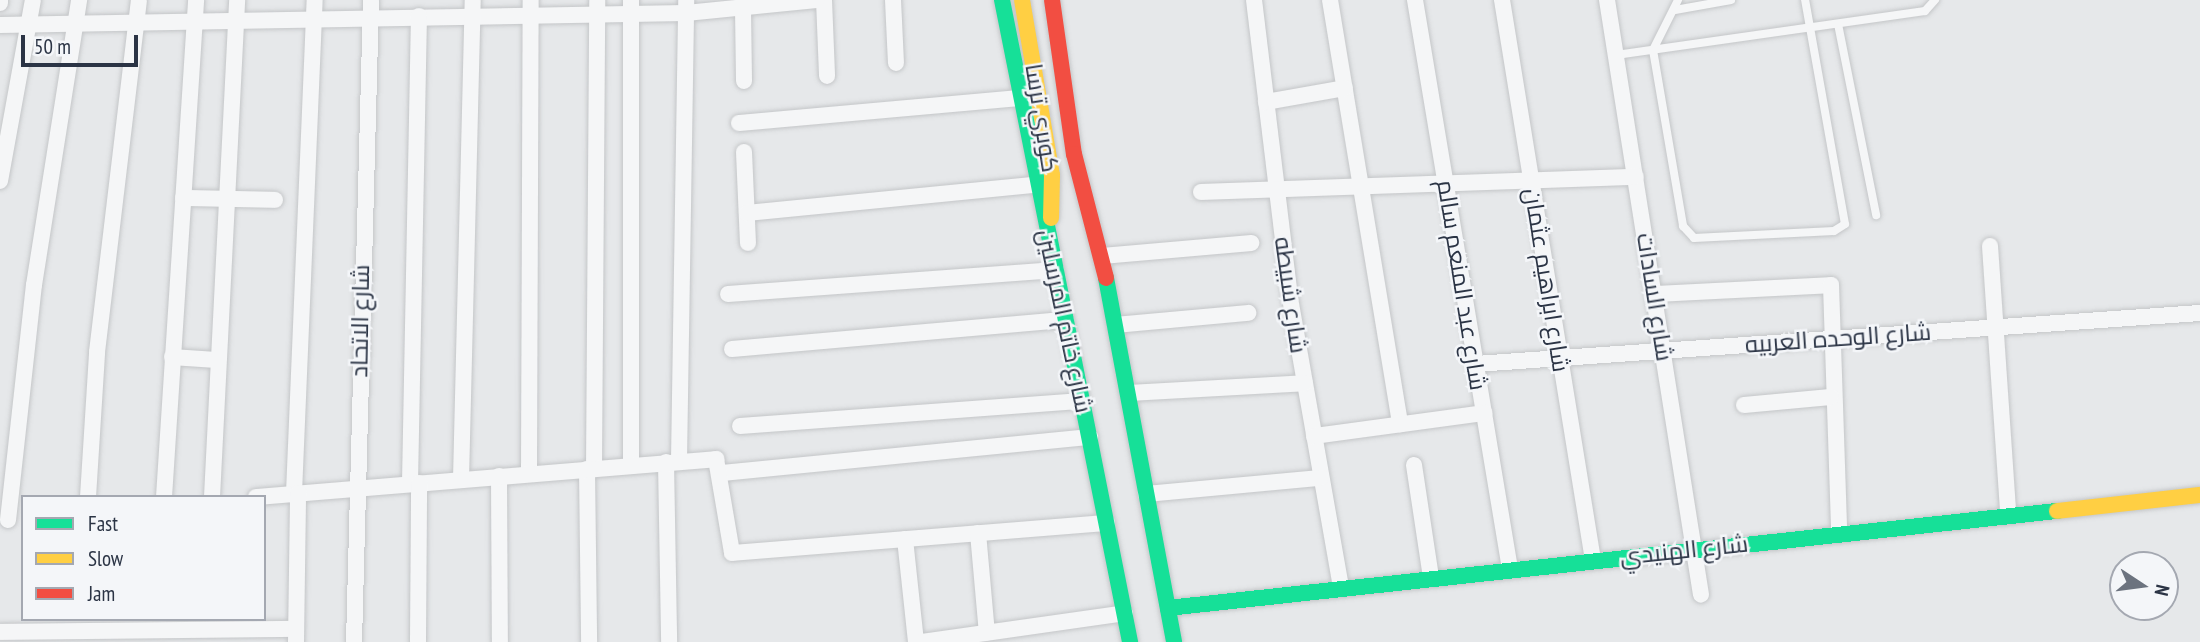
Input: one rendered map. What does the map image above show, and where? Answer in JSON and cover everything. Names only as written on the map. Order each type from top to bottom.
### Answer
[{"type":"main road","name":"شارع خاتم المرسلين","points":[[1002,0],[1035,185],[1056,270],[1130,642]]},
{"type":"main road","name":"كوبري ترسا","points":[[1022,0],[1052,175],[1047,236]]},
{"type":"main road","name":"كوبري ترسا","points":[[1041,0],[1074,154]]},
{"type":"main road","name":"شارع خاتم المرسلين","points":[[1052,0],[1074,154],[1102,256],[1174,642]]},
{"type":"main road","name":"شارع الهنيدي","points":[[1168,608],[2008,513],[2200,495]]},
{"type":"street","points":[[0,181],[33,0]]},
{"type":"street","points":[[10,520],[34,285],[79,0]]},
{"type":"street","points":[[88,495],[97,352],[139,0]]},
{"type":"street","points":[[164,495],[196,0]]},
{"type":"street","points":[[212,495],[216,360],[237,0]]},
{"type":"street","points":[[0,632],[210,630],[296,636],[296,493],[315,0]]},
{"type":"street","name":"شارع الاتحاد","points":[[354,642],[371,0]]},
{"type":"street","points":[[0,25],[76,20],[371,17],[473,8],[740,6],[807,0]]},
{"type":"street","points":[[824,0],[827,76]]},
{"type":"street","points":[[894,0],[896,63]]},
{"type":"street","name":"شارع شبيطه","points":[[1254,0],[1277,191],[1305,383],[1341,588]]},
{"type":"street","points":[[1330,0],[1400,424]]},
{"type":"street","name":"شارع عبد المنعم سالم","points":[[1415,0],[1510,569]]},
{"type":"street","name":"شارع ابراهيم عثمان","points":[[1502,0],[1593,560]]},
{"type":"street","name":"شارع السادات","points":[[1607,0],[1701,595]]},
{"type":"street","points":[[669,642],[686,6]]},
{"type":"street","points":[[740,6],[744,80]]},
{"type":"street","points":[[529,474],[531,7]]},
{"type":"street","points":[[589,642],[597,7]]},
{"type":"street","points":[[631,7],[631,465]]},
{"type":"street","points":[[461,479],[473,8]]},
{"type":"street","points":[[418,642],[414,483],[420,11]]},
{"type":"street","points":[[1266,102],[1345,88]]},
{"type":"street","points":[[739,123],[1020,98]]},
{"type":"street","points":[[744,152],[748,243]]},
{"type":"street","points":[[1201,192],[1446,186],[1636,177]]},
{"type":"street","points":[[747,213],[1035,185]]},
{"type":"street","points":[[183,198],[275,200]]},
{"type":"street","points":[[1102,256],[1251,243]]},
{"type":"street","points":[[1990,246],[2008,513]]},
{"type":"street","points":[[728,294],[1056,270]]},
{"type":"street","points":[[1654,294],[1825,280],[1830,285],[1831,397],[1839,532]]},
{"type":"street","points":[[1115,325],[1248,313]]},
{"type":"street","name":"شارع الوحده العربيه","points":[[1476,364],[2200,313]]},
{"type":"street","points":[[732,349],[1066,320]]},
{"type":"street","points":[[172,357],[216,360]]},
{"type":"street","points":[[1128,393],[1305,383]]},
{"type":"street","points":[[1744,405],[1831,397]]},
{"type":"street","points":[[740,426],[1082,401]]},
{"type":"street","points":[[1314,436],[1484,413]]},
{"type":"street","points":[[266,496],[672,462],[722,468],[1090,438]]},
{"type":"street","points":[[1414,465],[1431,578]]},
{"type":"street","points":[[722,468],[732,553],[1107,523]]},
{"type":"street","points":[[499,476],[500,642]]},
{"type":"street","points":[[1146,494],[1320,478]]},
{"type":"street","points":[[978,533],[987,633]]},
{"type":"street","points":[[905,539],[919,642],[1125,613]]},
{"type":"lane","points":[[1678,0],[1653,50],[1689,236],[1839,231],[1845,219],[1805,0]]},
{"type":"lane","points":[[1675,10],[1731,0]]},
{"type":"lane","points":[[1616,55],[1925,11],[1935,0]]},
{"type":"lane","points":[[1838,24],[1876,215]]},
{"type":"traffic: fast","points":[[1002,0],[1130,642]]},
{"type":"traffic: fast","points":[[1106,278],[1174,642]]},
{"type":"traffic: fast","points":[[1168,608],[2057,511]]},
{"type":"traffic: slow","points":[[1022,0],[1052,175],[1051,218]]},
{"type":"traffic: slow","points":[[2057,511],[2200,495]]},
{"type":"traffic: jam","points":[[1052,0],[1074,154],[1106,278]]}]
